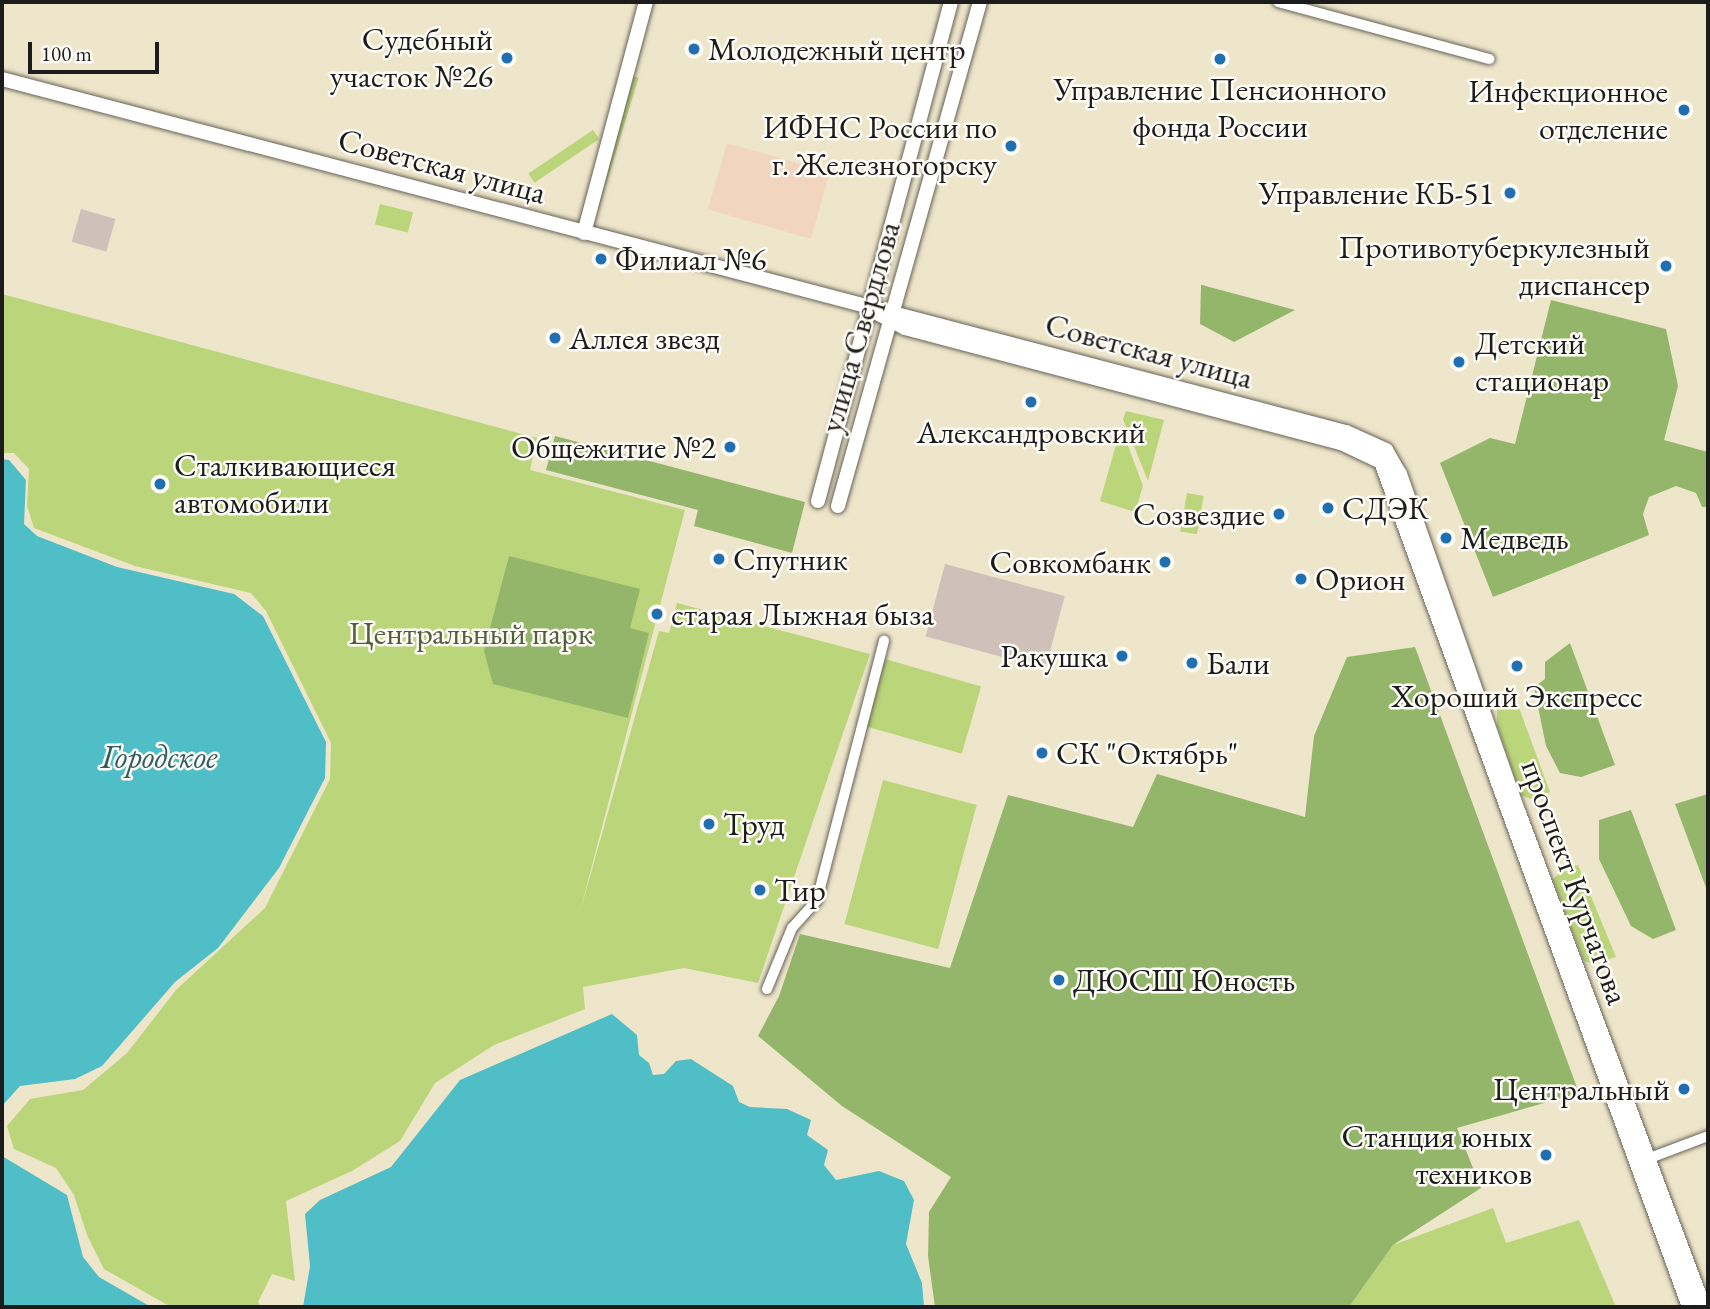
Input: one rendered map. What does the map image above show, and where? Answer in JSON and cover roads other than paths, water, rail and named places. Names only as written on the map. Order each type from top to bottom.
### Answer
[{"type":"main road","points":[[584,233],[646,2]]},
{"type":"main road","name":"улица Свердлова","points":[[818,500],[951,2]]},
{"type":"main road","name":"улица Свердлова","points":[[838,506],[980,2]]},
{"type":"main road","name":"Советская улица","points":[[2,79],[868,307],[892,318],[1345,438],[1383,450],[1395,475]]},
{"type":"main road","name":"проспект Курчатова","points":[[1395,475],[1640,1161],[1689,1307]]},
{"type":"main road","name":"проспект Курчатова","points":[[1640,1161],[1704,1307]]},
{"type":"street","points":[[1278,2],[1489,59]]},
{"type":"street","points":[[767,989],[792,928],[817,900],[884,641]]},
{"type":"street","points":[[1640,1161],[1708,1136]]},
{"type":"water","name":"Городское","points":[[2,459],[9,460],[26,480],[24,524],[37,536],[117,567],[234,594],[263,616],[326,742],[325,778],[279,868],[218,948],[175,982],[102,1066],[75,1079],[20,1086],[2,1106]]},
{"type":"water","points":[[612,1014],[637,1035],[639,1055],[649,1063],[653,1075],[664,1074],[676,1061],[691,1059],[733,1086],[739,1102],[750,1107],[787,1109],[811,1120],[807,1135],[828,1150],[824,1165],[836,1180],[879,1171],[904,1181],[914,1200],[906,1244],[922,1283],[924,1307],[303,1307],[310,1266],[305,1214],[320,1200],[391,1167],[460,1080]]},
{"type":"water","points":[[2,1156],[67,1195],[83,1257],[99,1277],[151,1307],[2,1307]]},
{"type":"place","name":"Молодежный центр","points":[[694,49]]},
{"type":"place","name":"Судебный участок №26","points":[[507,58]]},
{"type":"place","name":"Управление Пенсионного фонда России","points":[[1220,59]]},
{"type":"place","name":"Инфекционное отделение","points":[[1684,110]]},
{"type":"place","name":"ИФНС России по г. Железногорску","points":[[1011,146]]},
{"type":"place","name":"Управление КБ-51","points":[[1510,193]]},
{"type":"place","name":"Филиал №6","points":[[601,259]]},
{"type":"place","name":"Противотуберкулезный диспансер","points":[[1666,266]]},
{"type":"place","name":"Аллея звезд","points":[[555,338]]},
{"type":"place","name":"Детский стационар","points":[[1459,362]]},
{"type":"place","name":"Александровский","points":[[1031,402]]},
{"type":"place","name":"Общежитие №2","points":[[730,447]]},
{"type":"place","name":"Сталкивающиеся автомобили","points":[[160,484]]},
{"type":"place","name":"СДЭК","points":[[1328,508]]},
{"type":"place","name":"Созвездие","points":[[1279,514]]},
{"type":"place","name":"Медведь","points":[[1446,538]]},
{"type":"place","name":"Спутник","points":[[719,559]]},
{"type":"place","name":"Совкомбанк","points":[[1165,562]]},
{"type":"place","name":"Орион","points":[[1301,579]]},
{"type":"place","name":"старая Лыжная быза","points":[[657,614]]},
{"type":"place","name":"Ракушка","points":[[1122,656]]},
{"type":"place","name":"Бали","points":[[1192,663]]},
{"type":"place","name":"Хороший Экспресс","points":[[1517,666]]},
{"type":"place","name":"СК \"Октябрь\"","points":[[1042,753]]},
{"type":"place","name":"Труд","points":[[709,824]]},
{"type":"place","name":"Тир","points":[[760,890]]},
{"type":"place","name":"ДЮСШ Юность","points":[[1059,980]]},
{"type":"place","name":"Центральный","points":[[1684,1089]]},
{"type":"place","name":"Станция юных техников","points":[[1546,1155]]},
{"type":"park label","name":"Центральный парк","points":[[471,633]]}]
